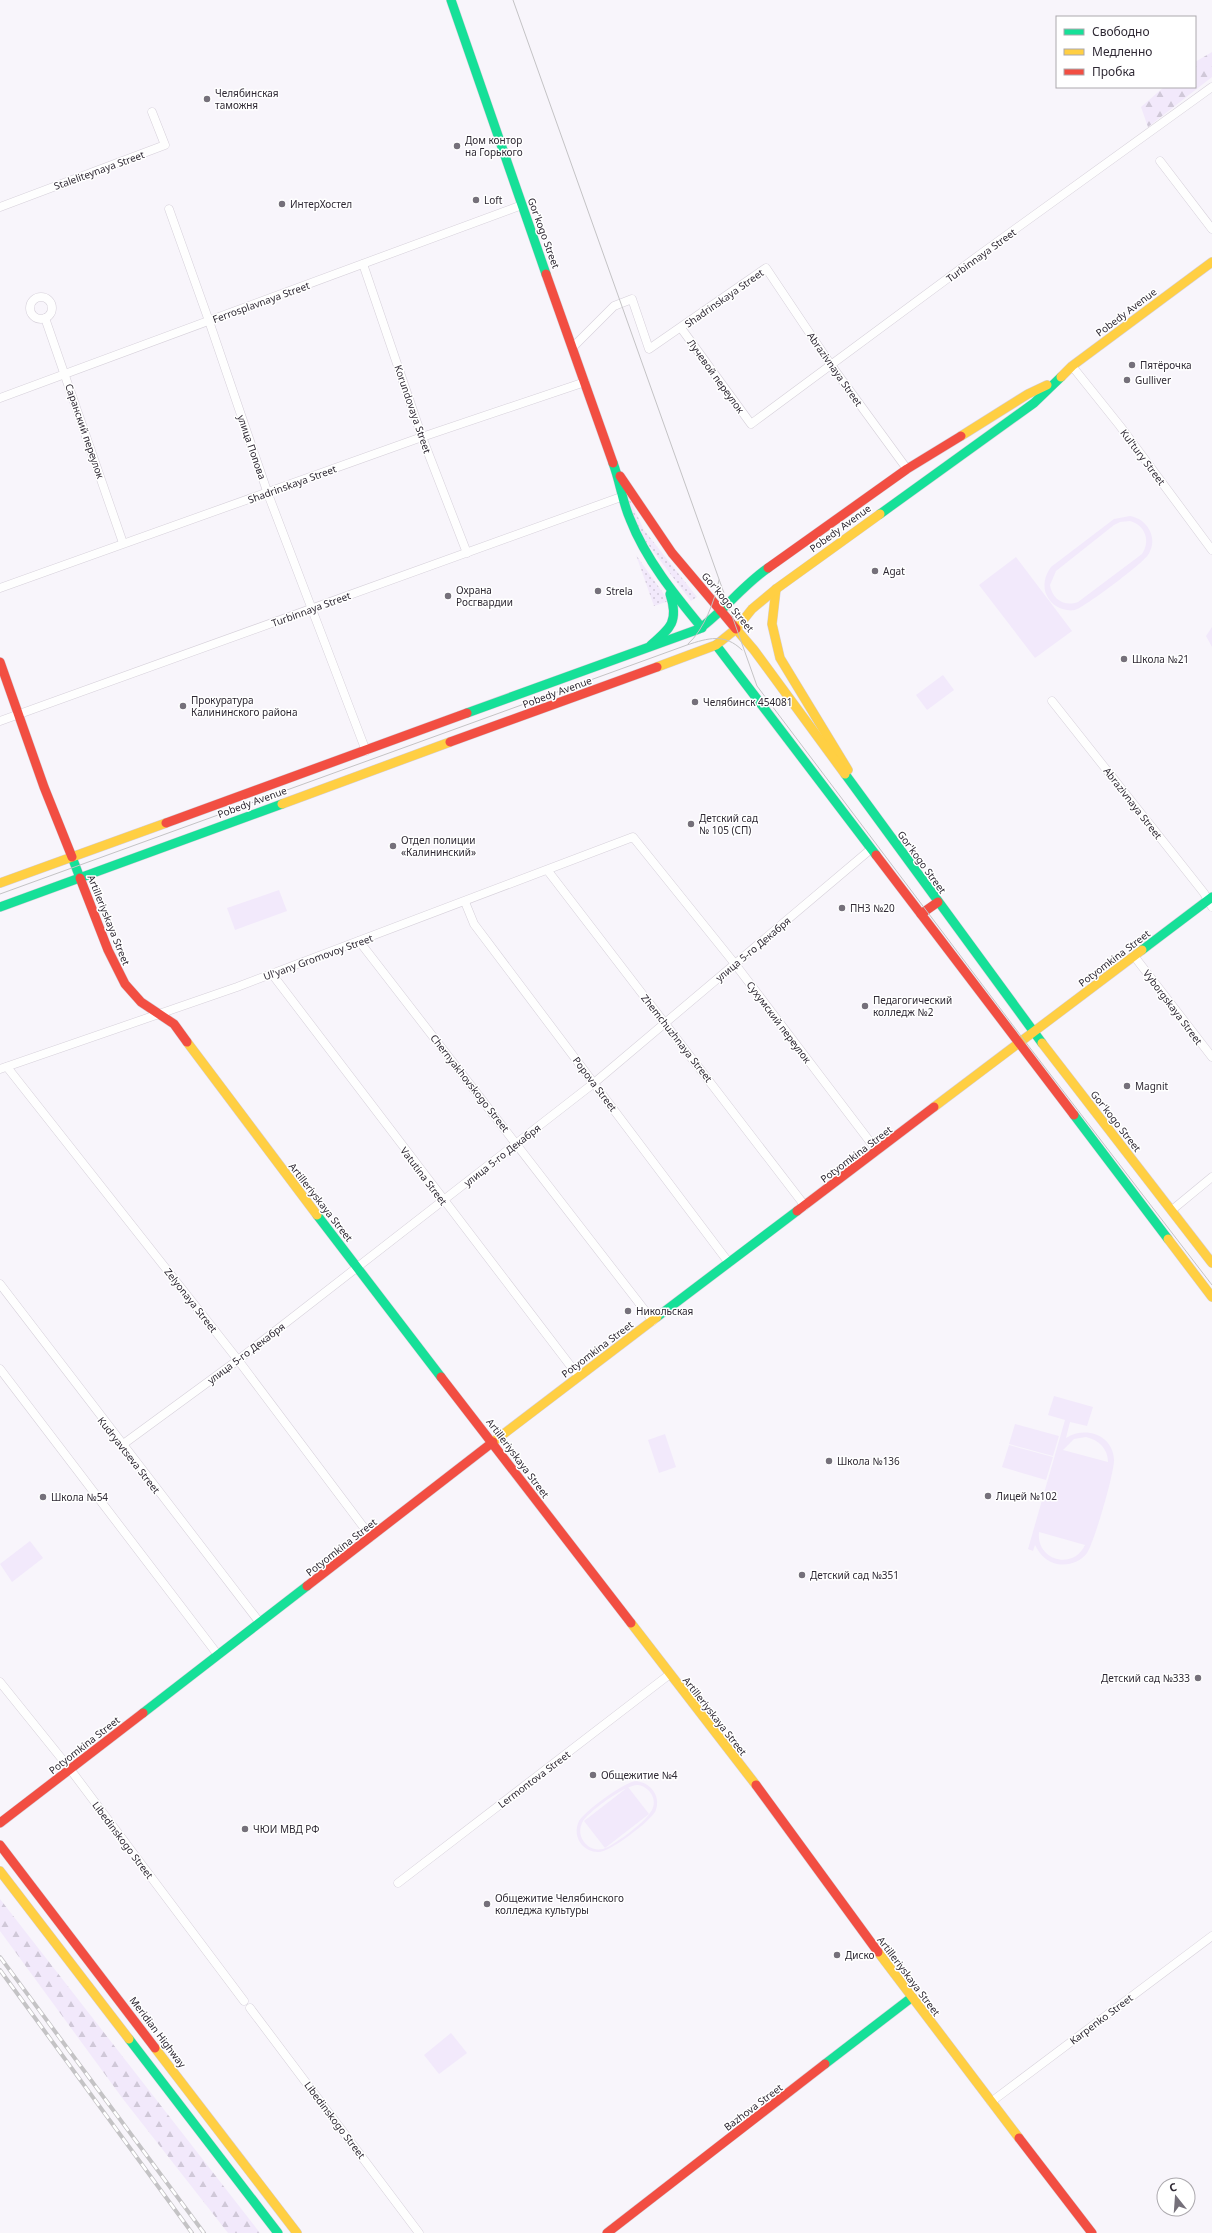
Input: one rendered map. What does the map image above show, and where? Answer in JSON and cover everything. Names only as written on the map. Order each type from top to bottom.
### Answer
[{"type":"main road","name":"Gor'kogo Street","points":[[451,0],[617,472],[621,497],[638,540],[649,561],[709,636],[1212,1298]]},
{"type":"main road","name":"Pobedy Avenue","points":[[0,883],[648,648],[736,629],[752,609],[776,589],[1034,403],[1072,366],[1212,262]]},
{"type":"main road","name":"Pobedy Avenue","points":[[0,907],[80,878],[709,636],[722,611],[742,589],[763,571],[907,469],[1028,394],[1055,381]]},
{"type":"main road","name":"Gor'kogo Street","points":[[617,472],[672,553],[754,650],[1034,1032],[1212,1263]]},
{"type":"main road","name":"Gor'kogo Street","points":[[648,648],[669,630],[675,620],[675,606],[664,580]]},
{"type":"main road","points":[[776,589],[771,606],[774,643],[780,658],[846,765],[856,791]]},
{"type":"main road","name":"Artilleriyskaya Street","points":[[0,662],[72,857],[118,973],[141,1002],[157,1015],[174,1024],[259,1140],[774,1809],[912,1998],[1092,2233]]},
{"type":"main road","points":[[921,914],[938,902]]},
{"type":"main road","name":"Potyomkina Street","points":[[0,1823],[218,1656],[492,1442],[1134,956],[1210,902]]},
{"type":"main road","name":"Meridian Highway","points":[[0,1845],[297,2233]]},
{"type":"main road","points":[[0,1871],[278,2233]]},
{"type":"main road","name":"Bazhova Street","points":[[607,2233],[912,1998]]},
{"type":"street","name":"Turbinnaya Street","points":[[751,424],[1212,87]]},
{"type":"street","name":"Staleliteynaya Street","points":[[0,207],[165,145],[152,112]]},
{"type":"street","points":[[1160,161],[1212,229]]},
{"type":"street","name":"Ferrosplavnaya Street","points":[[0,398],[522,205]]},
{"type":"street","name":"улица Попова","points":[[169,209],[210,321],[268,494],[366,751]]},
{"type":"street","name":"Korundovaya Street","points":[[363,264],[422,437],[467,553]]},
{"type":"street","name":"Abrazivnaya Street","points":[[766,268],[831,365],[907,469]]},
{"type":"street","name":"Shadrinskaya Street","points":[[573,347],[614,306],[632,299],[649,349],[766,268]]},
{"type":"street","name":"Саранский переулок","points":[[45,318],[66,374],[123,544]]},
{"type":"street","name":"Лучевой переулок","points":[[681,328],[751,424]]},
{"type":"street","name":"Kul'tury Street","points":[[1072,366],[1120,426],[1212,550]]},
{"type":"street","name":"Shadrinskaya Street","points":[[0,588],[268,494],[422,437],[585,382]]},
{"type":"street","name":"Turbinnaya Street","points":[[0,721],[621,497]]},
{"type":"street","name":"Abrazivnaya Street","points":[[1052,701],[1210,902]]},
{"type":"street","name":"Ul'yany Gromovoy Street","points":[[4,1068],[272,974],[633,838]]},
{"type":"street","name":"Сухумский переулок","points":[[633,838],[735,964],[877,1151]]},
{"type":"street","name":"улица 5-го Декабря","points":[[122,1445],[238,1360],[358,1268],[594,1083],[871,849]]},
{"type":"street","name":"Zhemchuzhnaya Street","points":[[548,871],[805,1206]]},
{"type":"street","name":"Popova Street","points":[[465,902],[474,924],[729,1263]]},
{"type":"street","name":"Chernyakhovskogo Street","points":[[359,941],[653,1321]]},
{"type":"street","name":"Vyborgskaya Street","points":[[1134,956],[1212,1057]]},
{"type":"street","name":"Vatutina Street","points":[[272,974],[579,1377]]},
{"type":"street","name":"Zelyonaya Street","points":[[4,1068],[238,1360],[371,1537]]},
{"type":"street","points":[[1172,1210],[1212,1177]]},
{"type":"street","name":"Kudryavtseva Street","points":[[0,1284],[260,1623]]},
{"type":"street","points":[[0,1369],[218,1656]]},
{"type":"street","name":"Lermontova Street","points":[[398,1883],[670,1674]]},
{"type":"street","name":"Libedinskogo Street","points":[[0,1682],[70,1769],[244,2001]]},
{"type":"street","name":"Karpenko Street","points":[[991,2102],[1212,1936]]},
{"type":"street","name":"Libedinskogo Street","points":[[250,2008],[419,2233]]},
{"type":"green space","points":[[1212,52],[1212,77],[1148,127],[1141,107],[1163,88],[1196,88],[1196,61]]},
{"type":"green space","points":[[624,487],[644,530],[697,597],[691,601],[640,534]]},
{"type":"green space","points":[[1130,516],[1147,525],[1152,536],[1151,549],[1148,555],[1125,576],[1081,607],[1075,610],[1059,608],[1049,600],[1045,592],[1044,585],[1051,567],[1114,519]],"holes":[[[1130,521],[1135,523],[1143,530],[1145,534],[1146,544],[1142,554],[1078,602],[1064,603],[1056,598],[1050,585],[1056,571],[1114,525],[1120,522]]]},
{"type":"green space","points":[[636,555],[668,600],[666,602],[654,606]]},
{"type":"green space","points":[[1016,557],[1072,631],[1035,658],[979,585]]},
{"type":"green space","points":[[1212,627],[1212,647],[1206,636]]},
{"type":"green space","points":[[943,675],[954,690],[927,710],[916,695]]},
{"type":"green space","points":[[279,890],[287,911],[235,930],[227,908]]},
{"type":"green space","points":[[1054,1396],[1093,1407],[1087,1426],[1070,1422],[1066,1438],[1073,1434],[1089,1433],[1103,1438],[1112,1450],[1114,1459],[1108,1491],[1090,1547],[1081,1559],[1074,1563],[1053,1563],[1047,1560],[1039,1552],[1035,1545],[1033,1551],[1028,1549],[1065,1420],[1048,1415]],"holes":[[[1086,1437],[1095,1440],[1102,1446],[1108,1457],[1108,1462],[1063,1450],[1074,1439]],[[1039,1532],[1085,1545],[1079,1553],[1072,1558],[1064,1560],[1056,1559],[1043,1550]]]},
{"type":"green space","points":[[1015,1424],[1059,1436],[1053,1456],[1009,1444]]},
{"type":"green space","points":[[665,1434],[676,1467],[659,1473],[648,1440]]},
{"type":"green space","points":[[1009,1445],[1053,1457],[1046,1480],[1002,1467]]},
{"type":"green space","points":[[30,1541],[43,1558],[12,1582],[0,1564]]},
{"type":"green space","points":[[636,1781],[641,1782],[646,1784],[652,1790],[657,1799],[655,1812],[645,1823],[611,1848],[598,1852],[585,1848],[577,1836],[579,1821],[605,1798]],"holes":[[[632,1786],[643,1786],[650,1792],[654,1800],[653,1809],[647,1817],[628,1834],[603,1849],[593,1849],[588,1846],[580,1833],[581,1826],[585,1818],[598,1806],[625,1789]]]},
{"type":"green space","points":[[628,1787],[649,1814],[605,1848],[584,1821]]},
{"type":"green space","points":[[0,1899],[260,2233],[228,2233],[123,2099],[0,1931]]},
{"type":"green space","points":[[451,2033],[467,2053],[439,2074],[424,2055]]},
{"type":"tram line","points":[[513,0],[757,686],[1024,1040],[1212,1285]]},
{"type":"tram line","points":[[688,644],[704,623],[715,596],[719,580]]},
{"type":"tram line","points":[[0,894],[702,640],[716,638],[723,639],[736,645],[742,650]]},
{"type":"railway","points":[[0,1957],[204,2233]]},
{"type":"railway","points":[[0,1970],[192,2233]]},
{"type":"traffic: fast","points":[[451,0],[546,274]]},
{"type":"traffic: fast","points":[[880,514],[1034,403],[1061,377]]},
{"type":"traffic: fast","points":[[613,463],[627,512],[644,549],[652,563],[671,589],[702,628]]},
{"type":"traffic: fast","points":[[467,713],[699,629],[768,568]]},
{"type":"traffic: fast","points":[[651,645],[664,634],[673,618],[674,611],[670,594]]},
{"type":"traffic: fast","points":[[716,645],[876,855]]},
{"type":"traffic: fast","points":[[845,774],[1042,1043]]},
{"type":"traffic: fast","points":[[0,907],[282,804]]},
{"type":"traffic: fast","points":[[72,857],[80,878]]},
{"type":"traffic: fast","points":[[1142,950],[1212,897]]},
{"type":"traffic: fast","points":[[1074,1115],[1168,1239]]},
{"type":"traffic: fast","points":[[657,1317],[797,1211]]},
{"type":"traffic: fast","points":[[317,1215],[441,1377]]},
{"type":"traffic: fast","points":[[143,1713],[307,1586]]},
{"type":"traffic: fast","points":[[825,2064],[911,1998]]},
{"type":"traffic: fast","points":[[129,2039],[278,2233]]},
{"type":"traffic: slow","points":[[1061,377],[1072,366],[1212,262]]},
{"type":"traffic: slow","points":[[961,436],[1028,394],[1047,385]]},
{"type":"traffic: slow","points":[[657,667],[716,645],[736,629],[752,609],[776,589],[880,514]]},
{"type":"traffic: slow","points":[[776,589],[772,624],[780,658],[848,770]]},
{"type":"traffic: slow","points":[[736,629],[754,650],[845,774]]},
{"type":"traffic: slow","points":[[282,804],[450,742]]},
{"type":"traffic: slow","points":[[0,883],[166,823]]},
{"type":"traffic: slow","points":[[934,1107],[1142,950]]},
{"type":"traffic: slow","points":[[187,1042],[317,1215]]},
{"type":"traffic: slow","points":[[1042,1043],[1212,1263]]},
{"type":"traffic: slow","points":[[1168,1239],[1212,1297]]},
{"type":"traffic: slow","points":[[493,1442],[657,1317]]},
{"type":"traffic: slow","points":[[631,1623],[756,1785]]},
{"type":"traffic: slow","points":[[0,1871],[129,2039]]},
{"type":"traffic: slow","points":[[878,1952],[1019,2138]]},
{"type":"traffic: slow","points":[[155,2048],[297,2233]]},
{"type":"traffic: jam","points":[[546,274],[613,463]]},
{"type":"traffic: jam","points":[[768,568],[907,469],[961,436]]},
{"type":"traffic: jam","points":[[620,476],[672,553],[721,611]]},
{"type":"traffic: jam","points":[[721,611],[736,629]]},
{"type":"traffic: jam","points":[[0,662],[44,787],[72,857]]},
{"type":"traffic: jam","points":[[450,742],[657,667]]},
{"type":"traffic: jam","points":[[166,823],[467,713]]},
{"type":"traffic: jam","points":[[876,855],[1074,1115]]},
{"type":"traffic: jam","points":[[80,878],[108,950],[125,984],[141,1002],[174,1024],[187,1042]]},
{"type":"traffic: jam","points":[[921,914],[938,902]]},
{"type":"traffic: jam","points":[[797,1211],[934,1107]]},
{"type":"traffic: jam","points":[[441,1377],[631,1623]]},
{"type":"traffic: jam","points":[[307,1586],[493,1442]]},
{"type":"traffic: jam","points":[[0,1823],[143,1713]]},
{"type":"traffic: jam","points":[[756,1785],[878,1952]]},
{"type":"traffic: jam","points":[[0,1845],[155,2048]]},
{"type":"traffic: jam","points":[[607,2233],[825,2064]]},
{"type":"traffic: jam","points":[[1019,2138],[1092,2233]]},
{"type":"place","name":"Челябинская таможня","points":[[207,99]]},
{"type":"place","name":"Дом контор на Горького","points":[[457,146]]},
{"type":"place","name":"Loft","points":[[476,200]]},
{"type":"place","name":"ИнтерХостел","points":[[282,204]]},
{"type":"place","name":"Пятёрочка","points":[[1132,365]]},
{"type":"place","name":"Gulliver","points":[[1127,380]]},
{"type":"place","name":"Agat","points":[[875,571]]},
{"type":"place","name":"Strela","points":[[598,591]]},
{"type":"place","name":"Охрана Росгвардии","points":[[448,596]]},
{"type":"place","name":"Школа №21","points":[[1124,659]]},
{"type":"place","name":"Челябинск 454081","points":[[695,702]]},
{"type":"place","name":"Прокуратура Калининского района","points":[[183,706]]},
{"type":"place","name":"Детский сад № 105 (СП)","points":[[691,824]]},
{"type":"place","name":"Отдел полиции «Калининский»","points":[[393,846]]},
{"type":"place","name":"ПНЗ №20","points":[[842,908]]},
{"type":"place","name":"Педагогический колледж №2","points":[[865,1006]]},
{"type":"place","name":"Magnit","points":[[1127,1086]]},
{"type":"place","name":"Никольская","points":[[628,1311]]},
{"type":"place","name":"Школа №136","points":[[829,1461]]},
{"type":"place","name":"Лицей №102","points":[[988,1496]]},
{"type":"place","name":"Школа №54","points":[[43,1497]]},
{"type":"place","name":"Детский сад №351","points":[[802,1575]]},
{"type":"place","name":"Детский сад №333","points":[[1198,1678]]},
{"type":"place","name":"Общежитие №4","points":[[593,1775]]},
{"type":"place","name":"ЧЮИ МВД РФ","points":[[245,1829]]},
{"type":"place","name":"Общежитие Челябинского колледжа культуры","points":[[487,1904]]},
{"type":"place","name":"Диско","points":[[837,1955]]}]
